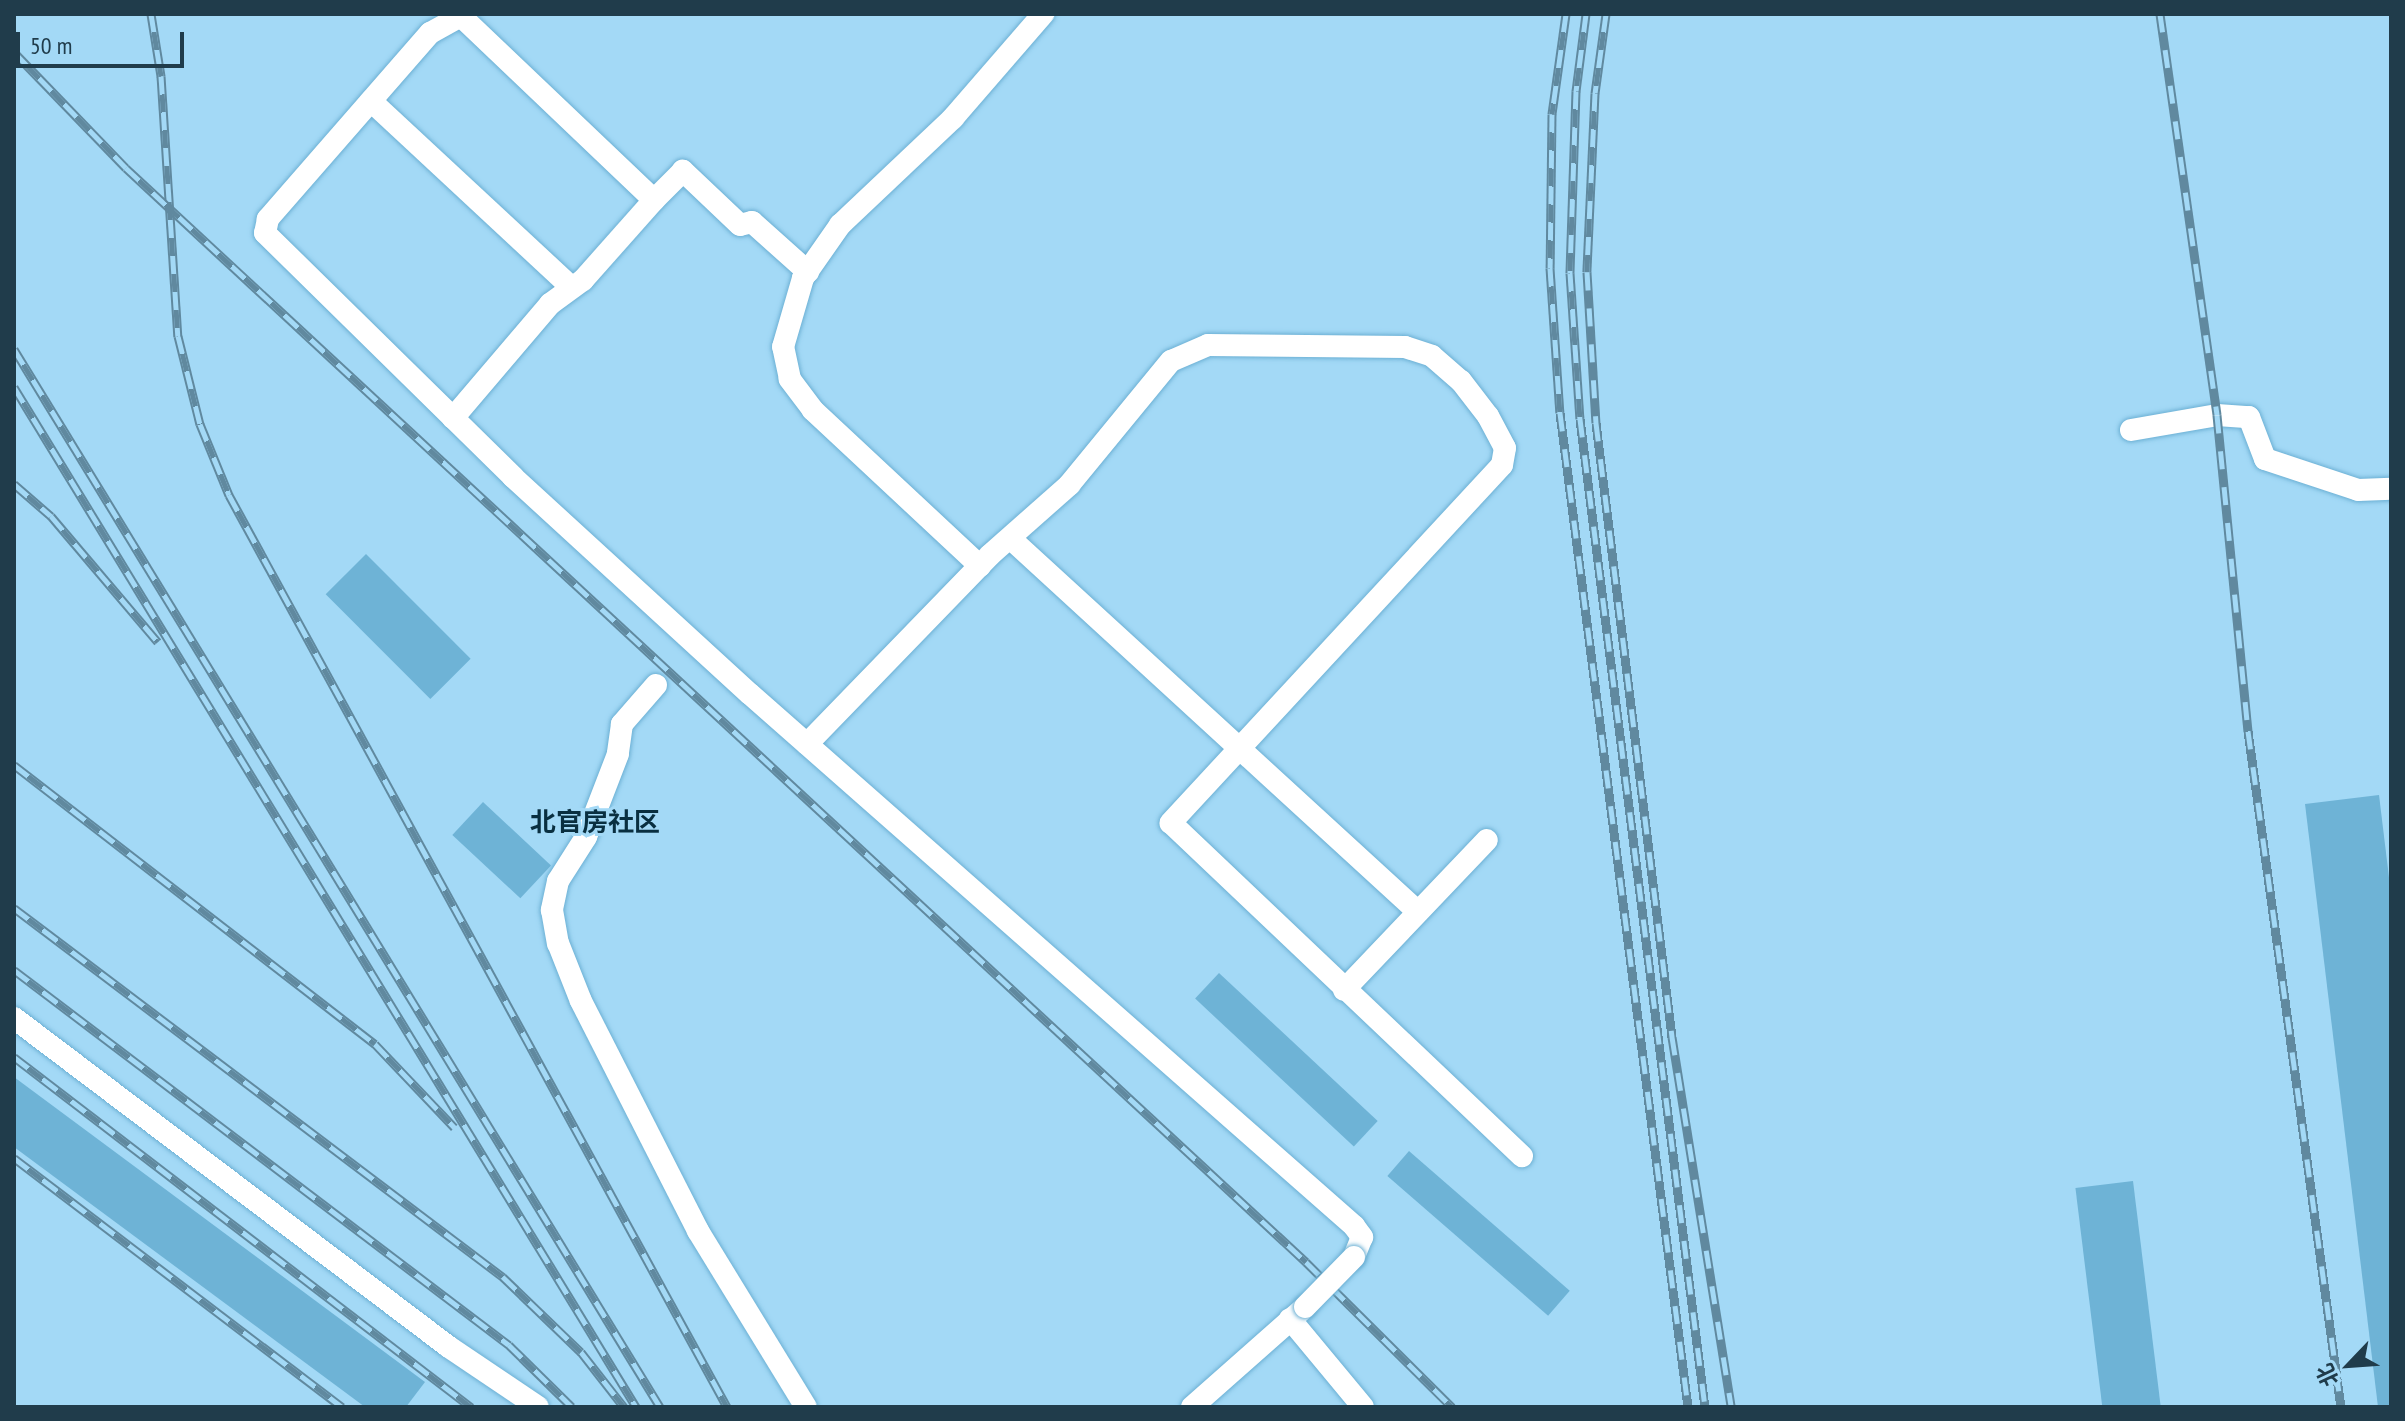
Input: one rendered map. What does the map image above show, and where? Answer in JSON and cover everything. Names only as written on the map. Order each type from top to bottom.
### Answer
[{"type":"street","points":[[980,566],[813,410],[790,379],[783,347],[808,272],[840,225],[953,118],[1043,14]]},
{"type":"street","points":[[654,200],[461,16],[430,33],[268,219],[265,233],[453,418],[807,744],[1354,1226],[1362,1237],[1354,1257],[1192,1407]]},
{"type":"street","points":[[371,101],[571,287]]},
{"type":"street","points":[[453,418],[550,304],[571,287],[683,171],[740,225],[752,222],[808,272]]},
{"type":"street","points":[[807,744],[980,566],[1069,485],[1171,361],[1208,345],[1405,347],[1432,356],[1461,381],[1505,448],[1502,465],[1171,823],[1522,1156]]},
{"type":"street","points":[[2131,430],[2217,415],[2249,417],[2265,459],[2358,490],[2391,489]]},
{"type":"street","points":[[1011,539],[1418,912]]},
{"type":"street","points":[[656,685],[622,724],[618,754],[586,837],[558,881],[552,910],[558,943],[581,1001],[698,1231],[806,1407]]},
{"type":"street","points":[[1344,990],[1487,840]]},
{"type":"street","points":[[14,1018],[437,1338],[538,1407]]},
{"type":"street","points":[[1297,1313],[1363,1407]]},
{"type":"building","points":[[366,554],[471,659],[430,699],[326,594]]},
{"type":"building","points":[[2379,795],[2391,894],[2391,1407],[2378,1407],[2305,804]]},
{"type":"building","points":[[483,802],[551,865],[520,898],[452,835]]},
{"type":"building","points":[[1219,973],[1378,1121],[1354,1147],[1195,999]]},
{"type":"building","points":[[14,1077],[425,1382],[406,1407],[365,1407],[14,1147]]},
{"type":"building","points":[[1409,1151],[1570,1291],[1548,1316],[1387,1176]]},
{"type":"building","points":[[2133,1181],[2161,1407],[2102,1407],[2075,1188]]},
{"type":"railway","points":[[151,14],[161,76],[178,336],[200,424],[229,495],[727,1407]]},
{"type":"railway","points":[[1566,14],[1552,114],[1550,268],[1560,413],[1688,1407]]},
{"type":"railway","points":[[1586,14],[1576,91],[1570,273],[1580,419],[1705,1407]]},
{"type":"railway","points":[[1606,14],[1595,93],[1587,272],[1596,423],[1672,1037],[1731,1407]]},
{"type":"railway","points":[[2160,14],[2217,415],[2248,731],[2341,1407]]},
{"type":"railway","points":[[14,52],[126,168],[1306,1262],[1452,1407]]},
{"type":"railway","points":[[14,349],[660,1407]]},
{"type":"railway","points":[[14,387],[636,1407]]},
{"type":"railway","points":[[14,484],[51,516],[158,642]]},
{"type":"railway","points":[[14,765],[375,1044],[454,1127]]},
{"type":"railway","points":[[14,908],[503,1277],[581,1352],[624,1407]]},
{"type":"railway","points":[[14,970],[509,1345],[572,1407]]},
{"type":"railway","points":[[14,1057],[471,1407]]},
{"type":"railway","points":[[14,1158],[342,1407]]},
{"type":"district","name":"北官房社区","points":[[595,822]]}]
